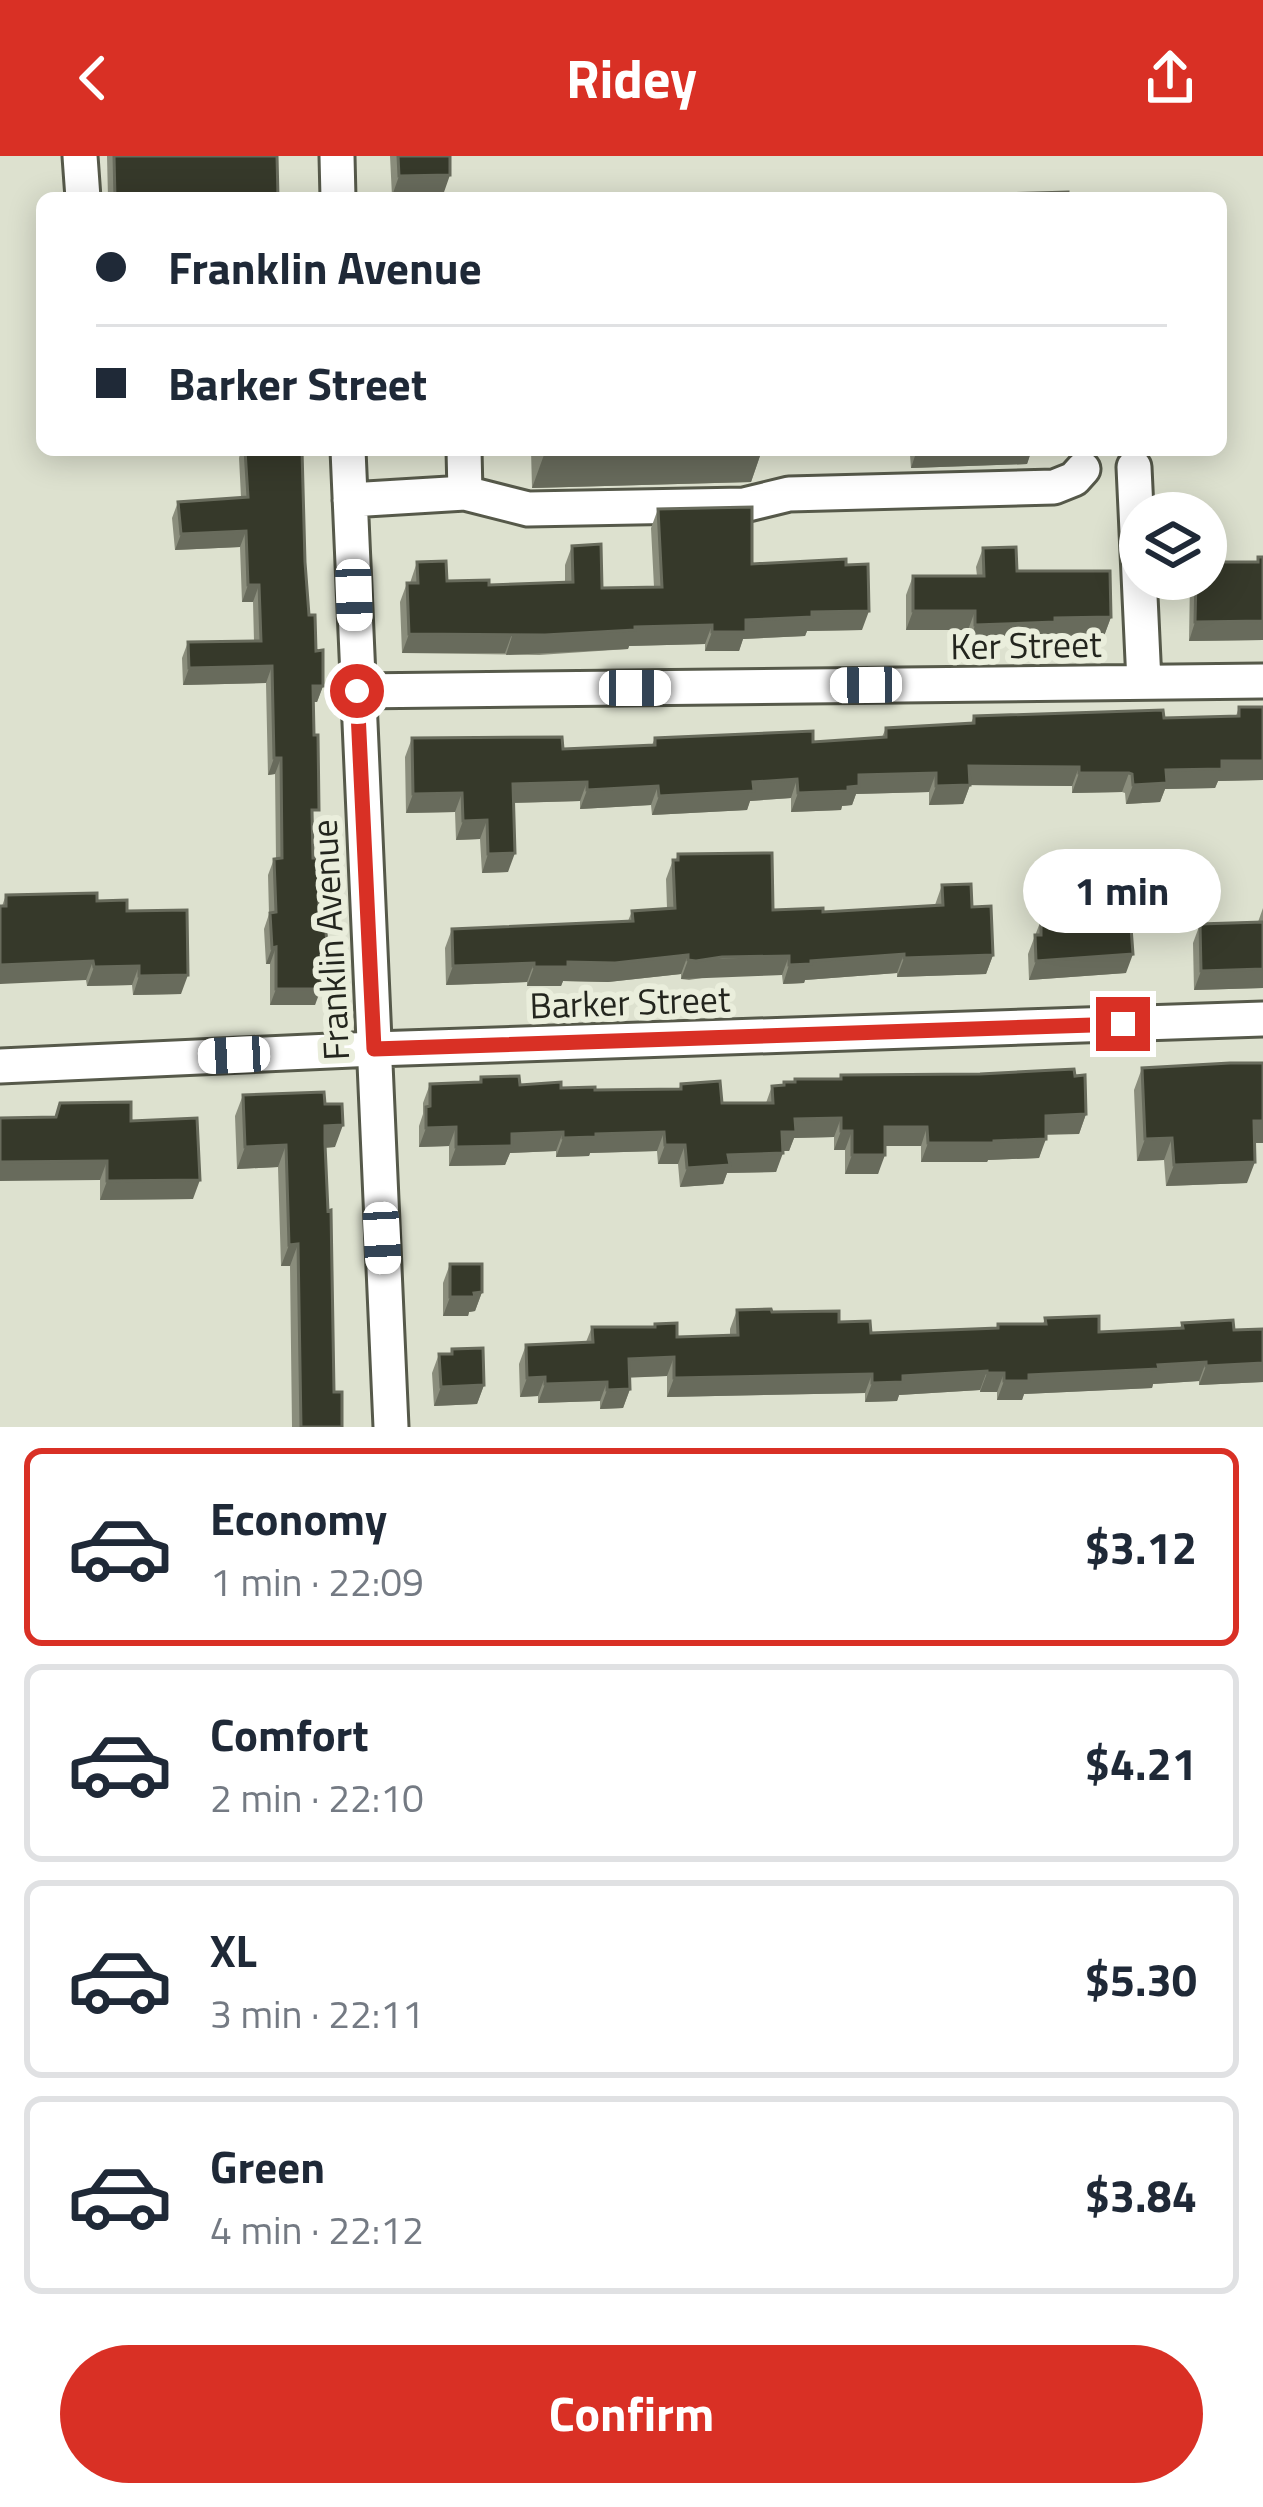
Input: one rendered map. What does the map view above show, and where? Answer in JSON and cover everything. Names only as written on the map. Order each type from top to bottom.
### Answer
[{"type":"street","points":[[80,156],[83,192]]},
{"type":"street","points":[[337,156],[338,192]]},
{"type":"street","name":"Franklin Avenue","points":[[348,456],[391,1427]]},
{"type":"street","points":[[464,456],[465,493]]},
{"type":"street","points":[[1134,467],[1144,682]]},
{"type":"street","points":[[350,500],[465,493],[528,509],[744,505],[789,494],[1054,487],[1083,469]]},
{"type":"street","name":"Ker Street","points":[[357,691],[1263,681]]},
{"type":"street","name":"Barker Street","points":[[0,1066],[1263,1019]]},
{"type":"building","points":[[114,156],[277,156],[278,192],[115,192]]},
{"type":"building","points":[[398,156],[450,156],[450,175],[399,176]]},
{"type":"building","points":[[245,456],[302,456],[309,615],[315,615],[316,651],[323,650],[323,686],[313,686],[319,810],[312,810],[313,858],[318,858],[319,909],[324,909],[327,944],[322,944],[321,989],[276,989],[270,913],[276,912],[274,859],[282,858],[281,758],[274,758],[272,666],[189,668],[188,642],[261,641],[259,585],[248,585],[246,531],[181,534],[178,502],[248,497]]},
{"type":"building","points":[[752,507],[752,564],[846,559],[846,565],[868,564],[869,611],[746,620],[746,632],[712,632],[712,625],[545,635],[409,634],[407,583],[418,583],[417,562],[446,561],[447,581],[489,580],[489,585],[573,582],[572,546],[601,544],[602,588],[662,587],[658,509]]},
{"type":"building","points":[[1016,547],[1017,571],[1110,571],[1111,617],[975,625],[975,611],[913,611],[913,576],[984,576],[983,548]]},
{"type":"building","points":[[1263,557],[1263,621],[1195,622],[1196,600],[1227,600],[1227,562],[1258,562]]},
{"type":"building","points":[[1239,707],[1263,707],[1263,761],[1222,761],[1222,769],[1166,770],[1167,783],[1133,785],[1129,773],[1079,773],[1079,767],[969,766],[970,785],[936,786],[936,773],[859,775],[859,786],[848,787],[848,791],[798,793],[797,779],[753,782],[754,791],[659,796],[658,786],[587,790],[587,782],[513,784],[515,853],[488,854],[487,820],[463,821],[462,793],[413,794],[412,738],[562,737],[563,749],[655,745],[655,738],[813,731],[813,742],[886,737],[886,728],[974,723],[974,716],[1163,710],[1164,718],[1239,716]]},
{"type":"building","points":[[772,853],[773,910],[943,905],[942,885],[971,884],[972,907],[991,906],[993,955],[904,958],[904,954],[789,965],[789,956],[696,961],[688,960],[688,955],[615,963],[568,962],[568,967],[534,967],[534,963],[453,966],[452,929],[633,921],[632,911],[675,908],[673,860],[678,860],[678,854]]},
{"type":"building","points":[[97,893],[97,901],[127,900],[127,911],[187,910],[188,975],[139,976],[139,966],[94,967],[93,961],[0,965],[0,906],[6,906],[6,895]]},
{"type":"building","points":[[1129,900],[1133,954],[1036,961],[1035,935],[1041,935],[1041,920],[1099,917],[1098,903]]},
{"type":"building","points":[[1263,922],[1263,969],[1201,971],[1200,924]]},
{"type":"building","points":[[1263,1063],[1263,1121],[1254,1121],[1255,1162],[1174,1165],[1172,1138],[1145,1139],[1142,1068]]},
{"type":"building","points":[[1074,1069],[1075,1076],[1085,1075],[1086,1114],[1046,1116],[1046,1139],[928,1143],[927,1127],[885,1127],[885,1155],[852,1155],[852,1131],[841,1131],[841,1118],[795,1119],[796,1132],[782,1132],[783,1153],[728,1155],[730,1165],[687,1168],[685,1145],[665,1145],[664,1132],[563,1138],[563,1132],[512,1134],[512,1146],[456,1147],[456,1127],[426,1128],[430,1084],[481,1082],[481,1077],[519,1076],[520,1085],[561,1082],[561,1088],[595,1090],[681,1089],[681,1084],[720,1081],[722,1103],[773,1103],[772,1086],[795,1079]]},
{"type":"building","points":[[324,1092],[325,1104],[342,1104],[343,1125],[325,1126],[325,1144],[331,1210],[334,1392],[342,1392],[342,1427],[301,1427],[298,1244],[289,1245],[286,1145],[245,1147],[243,1095]]},
{"type":"building","points":[[131,1102],[131,1121],[197,1118],[200,1180],[107,1181],[107,1161],[0,1162],[0,1118],[56,1117],[60,1103]]},
{"type":"building","points":[[450,1264],[482,1264],[482,1292],[474,1293],[475,1297],[450,1297]]},
{"type":"building","points":[[737,1310],[839,1311],[839,1322],[870,1321],[871,1333],[998,1328],[998,1324],[1046,1324],[1045,1318],[1099,1316],[1099,1332],[1233,1320],[1234,1330],[1263,1329],[1263,1363],[1158,1365],[1159,1369],[1029,1375],[1029,1381],[1004,1381],[1004,1373],[987,1371],[903,1376],[903,1382],[872,1383],[872,1374],[674,1378],[674,1357],[629,1359],[630,1389],[607,1390],[607,1382],[545,1384],[545,1377],[527,1378],[526,1345],[593,1342],[592,1327],[655,1324],[677,1323],[677,1337],[738,1335]]},
{"type":"building","points":[[483,1348],[484,1385],[441,1387],[439,1354]]},
{"type":"route","points":[[357,691],[374,1049],[1123,1024]]}]
